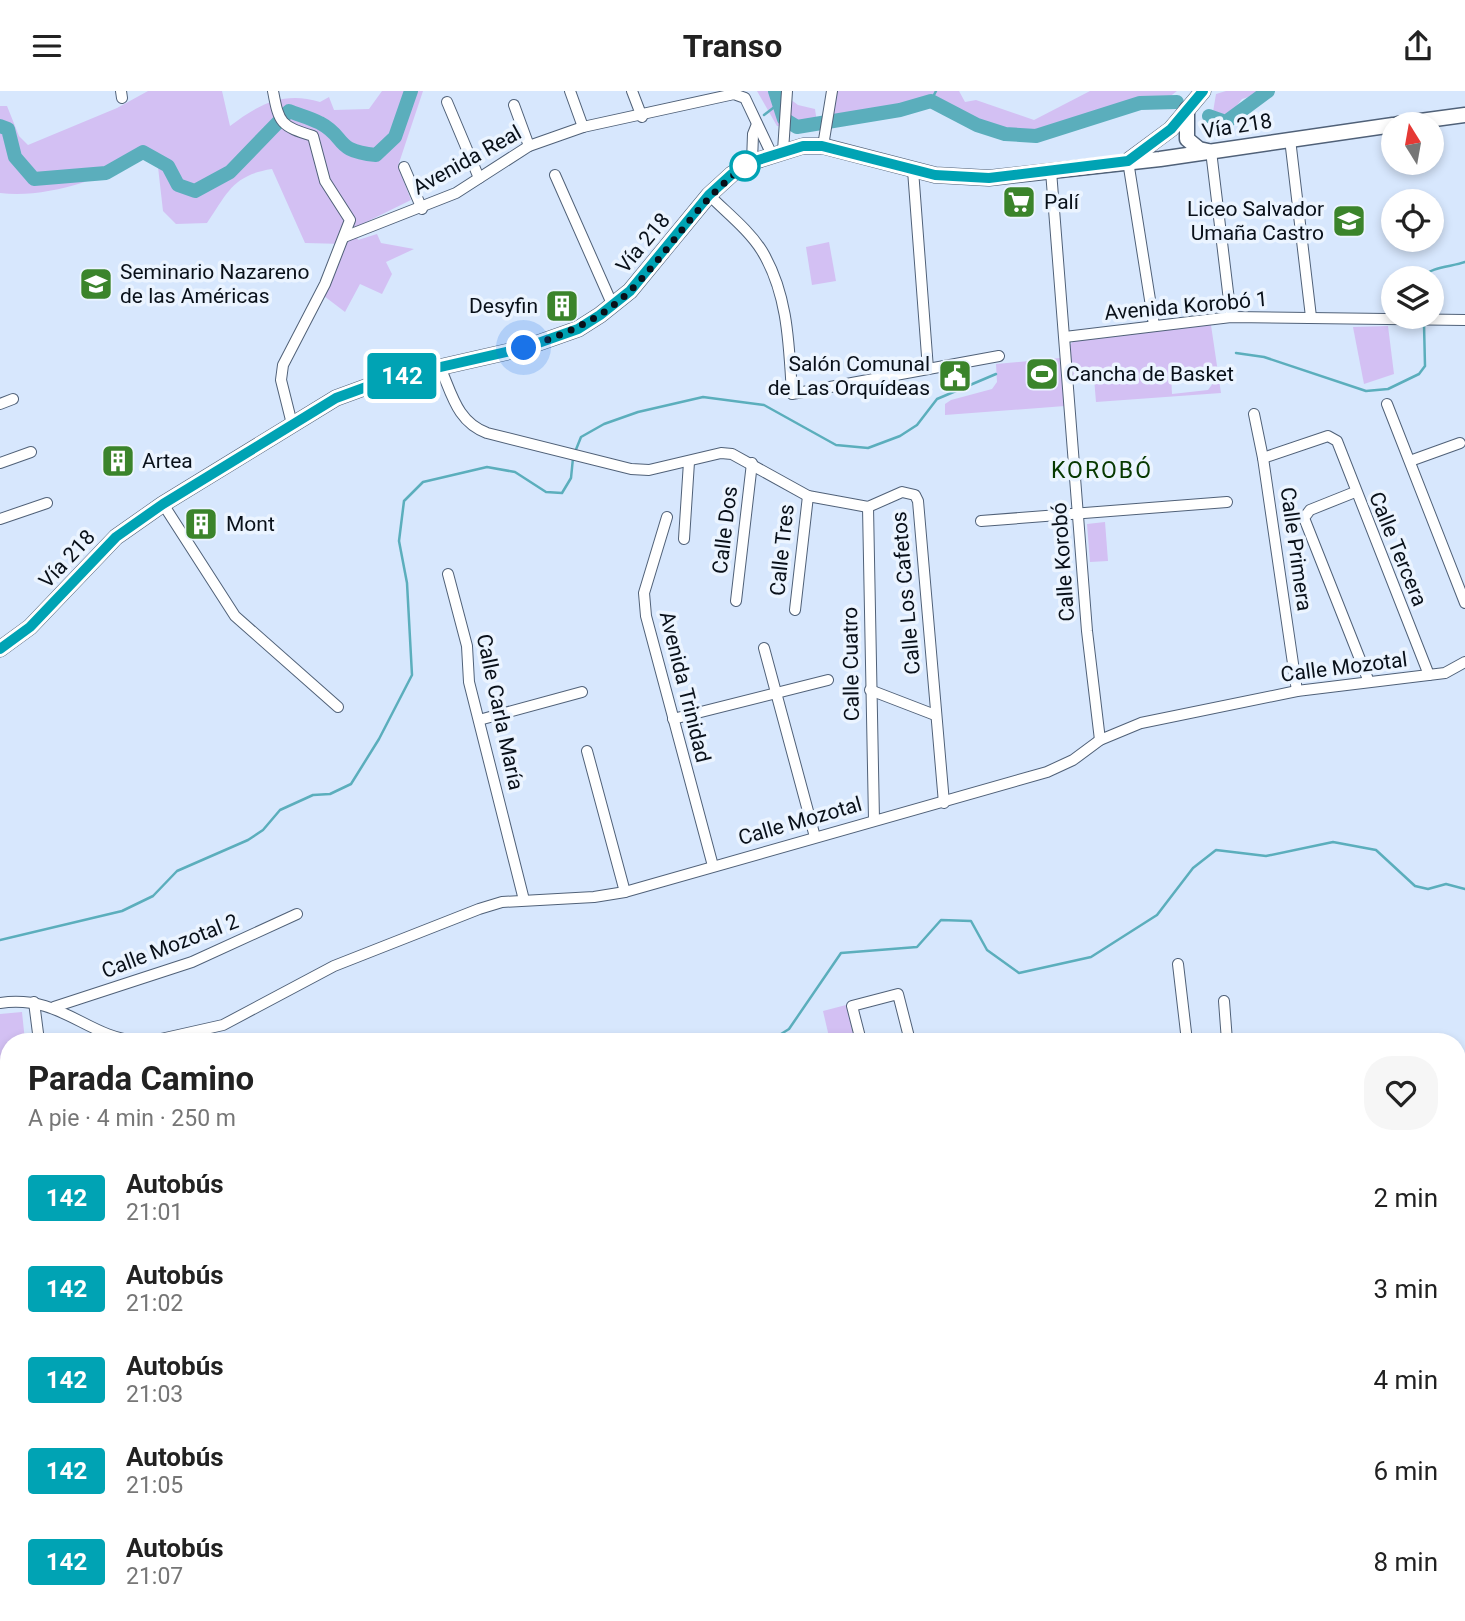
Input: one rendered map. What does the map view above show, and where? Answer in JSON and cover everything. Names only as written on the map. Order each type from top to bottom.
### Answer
[{"type":"main road","points":[[1128,161],[1171,129],[1203,91]]},
{"type":"main road","points":[[1187,109],[1187,139],[1199,149],[1211,151]]},
{"type":"main road","name":"Vía 218","points":[[1444,118],[1465,115]]},
{"type":"main road","name":"Vía 218","points":[[0,649],[30,627],[116,537],[163,504],[336,398],[388,379],[524,348],[578,329],[613,306],[658,260],[709,195],[732,174],[752,162],[824,140],[913,170],[963,178],[1051,171],[1381,127]]},
{"type":"street","points":[[273,91],[276,108],[285,127],[313,136],[325,181],[350,220],[325,284],[283,365],[281,380],[292,424]]},
{"type":"street","points":[[570,91],[583,127]]},
{"type":"street","points":[[632,91],[642,117]]},
{"type":"street","points":[[777,153],[785,129],[787,91]]},
{"type":"street","points":[[824,140],[832,91]]},
{"type":"street","name":"Avenida Real","points":[[344,237],[422,209],[456,193],[529,146],[583,127],[642,117],[734,95],[745,98],[757,124],[777,153]]},
{"type":"street","points":[[446,102],[479,178]]},
{"type":"street","points":[[514,105],[529,146]]},
{"type":"street","points":[[752,162],[757,124]]},
{"type":"street","points":[[1290,139],[1311,317]]},
{"type":"street","points":[[1211,151],[1231,317]]},
{"type":"street","points":[[1128,161],[1154,325]]},
{"type":"street","points":[[404,167],[422,209]]},
{"type":"street","points":[[913,170],[928,369]]},
{"type":"street","name":"Calle Korobó","points":[[1051,171],[1078,514],[1100,740]]},
{"type":"street","points":[[555,175],[613,306]]},
{"type":"street","points":[[709,195],[761,250],[772,273],[787,331],[792,394],[999,356]]},
{"type":"street","name":"Avenida Korobó 1","points":[[1065,337],[1231,317],[1465,320]]},
{"type":"street","name":"Calle Los Cafetos","points":[[440,367],[463,419],[479,431],[631,469],[649,470],[721,453],[733,454],[807,495],[868,507],[902,492],[915,495],[918,501],[944,803]]},
{"type":"street","points":[[0,404],[13,400]]},
{"type":"street","points":[[1387,404],[1465,603]]},
{"type":"street","name":"Calle Primera","points":[[1254,414],[1264,458],[1297,691]]},
{"type":"street","name":"Calle Tercera","points":[[1264,458],[1322,437],[1334,437],[1429,675]]},
{"type":"street","points":[[1410,461],[1460,443]]},
{"type":"street","points":[[0,463],[30,452]]},
{"type":"street","points":[[684,539],[689,462]]},
{"type":"street","name":"Calle Dos","points":[[736,601],[752,463]]},
{"type":"street","points":[[1355,492],[1305,514],[1305,523],[1369,682]]},
{"type":"street","name":"Calle Tres","points":[[795,610],[807,495]]},
{"type":"street","points":[[981,521],[1227,502]]},
{"type":"street","points":[[0,519],[47,503]]},
{"type":"street","points":[[163,504],[234,616],[338,707]]},
{"type":"street","name":"Calle Cuatro","points":[[868,507],[874,820]]},
{"type":"street","name":"Avenida Trinidad","points":[[667,517],[644,593],[646,616],[713,866]]},
{"type":"street","name":"Calle Carla María","points":[[448,574],[467,646],[469,682],[524,900]]},
{"type":"street","points":[[764,649],[778,691],[815,837]]},
{"type":"street","name":"Calle Mozotal","points":[[188,1033],[223,1025],[252,1012],[299,982],[372,949],[502,902],[581,898],[625,892],[1048,772],[1073,760],[1100,740],[1141,723],[1297,691],[1445,673],[1465,662]]},
{"type":"street","points":[[674,719],[828,680]]},
{"type":"street","points":[[870,690],[935,715]]},
{"type":"street","points":[[479,720],[582,692]]},
{"type":"street","points":[[587,751],[625,892]]},
{"type":"street","name":"Calle Mozotal 2","points":[[54,1007],[179,967],[297,915]]},
{"type":"street","points":[[1178,964],[1186,1033]]},
{"type":"street","points":[[859,1033],[852,1006],[898,994],[908,1033]]},
{"type":"street","points":[[1224,1001],[1226,1033]]},
{"type":"street","points":[[34,1002],[38,1033]]},
{"type":"street","points":[[0,1003],[34,1002],[54,1007],[108,1033]]},
{"type":"shaded area","points":[[148,91],[222,91],[230,126],[251,111],[283,99],[320,102],[329,97],[334,110],[369,109],[382,91],[423,91],[398,166],[411,200],[354,228],[358,240],[377,234],[381,243],[414,249],[386,262],[392,274],[382,294],[360,284],[345,312],[324,296],[344,244],[305,243],[272,169],[240,181],[227,194],[207,223],[176,224],[163,211],[158,167],[144,157],[93,179],[55,190],[0,193],[0,106],[7,106],[19,136],[28,145],[117,108]]},
{"type":"shaded area","points":[[757,91],[785,91],[786,96],[798,105],[815,109],[818,129],[777,126]]},
{"type":"shaded area","points":[[837,91],[959,91],[965,102],[976,100],[1034,120],[1090,91],[1177,91],[1168,98],[1121,102],[1097,119],[1036,136],[1005,134],[977,125],[955,111],[928,105],[908,112],[854,120],[831,127]]},
{"type":"shaded area","points":[[1226,91],[1268,91],[1242,99],[1227,118],[1213,112],[1216,94]]},
{"type":"shaded area","points":[[829,242],[836,281],[812,285],[806,247]]},
{"type":"shaded area","points":[[1211,325],[1221,393],[1096,402],[1094,378],[1073,380],[1070,345],[1074,340]],"holes":[[[1206,372],[1216,379],[1208,390],[1172,394],[1171,375]]]},
{"type":"shaded area","points":[[1381,326],[1381,329],[1388,329],[1394,374],[1364,384],[1353,327]]},
{"type":"shaded area","points":[[1060,358],[1065,406],[945,415],[945,404],[951,400],[992,389],[997,382],[996,364]]},
{"type":"shaded area","points":[[1105,522],[1108,561],[1090,562],[1087,524]]},
{"type":"shaded area","points":[[846,1005],[853,1033],[828,1033],[823,1011]]},
{"type":"shaded area","points":[[22,1012],[24,1033],[0,1033],[0,1014]]},
{"type":"waterway","points":[[0,126],[8,129],[15,157],[34,179],[106,173],[143,152],[168,166],[178,185],[195,191],[230,172],[289,111],[320,123],[347,147],[376,155],[395,137],[411,91]]},
{"type":"waterway","points":[[775,91],[784,119],[797,127],[900,110],[931,101],[977,125],[1005,134],[1036,136],[1140,103],[1177,102]]},
{"type":"waterway","points":[[931,101],[936,91]]},
{"type":"waterway","points":[[1209,116],[1226,122],[1268,91]]},
{"type":"waterway","points":[[764,115],[777,105]]},
{"type":"waterway","points":[[1444,267],[1465,262]]},
{"type":"waterway","points":[[1236,353],[1264,357],[1366,391],[1388,389],[1419,374],[1425,366],[1424,329]]},
{"type":"waterway","points":[[575,452],[581,437],[604,424],[638,412],[703,397],[764,405],[836,445],[868,448],[900,436],[917,425],[937,399],[996,374]]},
{"type":"waterway","points":[[0,940],[122,911],[153,896],[177,871],[248,840],[263,830],[280,810],[313,795],[330,794],[351,784],[379,739],[412,675],[407,583],[399,541],[404,501],[423,482],[487,467],[515,472],[546,492],[562,493],[571,478],[573,458]]},
{"type":"waterway","points":[[783,1033],[789,1029],[841,953],[917,947],[941,920],[971,921],[987,950],[1019,973],[1091,957],[1157,915],[1193,868],[1216,850],[1266,856],[1333,842],[1376,850],[1415,886],[1428,889],[1446,884],[1465,889]]},
{"type":"bus line","name":"142","points":[[0,649],[30,627],[116,537],[163,504],[336,398],[388,379],[524,348],[578,329],[600,315],[630,291],[709,195],[732,174],[752,162],[803,146],[822,146],[935,175],[989,178],[1128,161],[1171,129],[1203,91]]},
{"type":"place","name":"Palí","points":[[1019,202]]},
{"type":"place","name":"Liceo Salvador Umaña Castro","points":[[1349,221]]},
{"type":"place","name":"Seminario Nazareno de las Américas","points":[[96,284]]},
{"type":"place","name":"Desyfin","points":[[562,306]]},
{"type":"place","name":"Cancha de Basket","points":[[1042,374]]},
{"type":"place","name":"Salón Comunal de Las Orquídeas","points":[[955,376]]},
{"type":"place","name":"Artea","points":[[118,461]]},
{"type":"place","name":"Mont","points":[[201,524]]},
{"type":"district","name":"KOROBÓ","points":[[1102,470]]},
{"type":"route","points":[[524,348],[578,329],[613,306],[658,260],[709,195],[732,174],[752,162],[745,166]]}]
